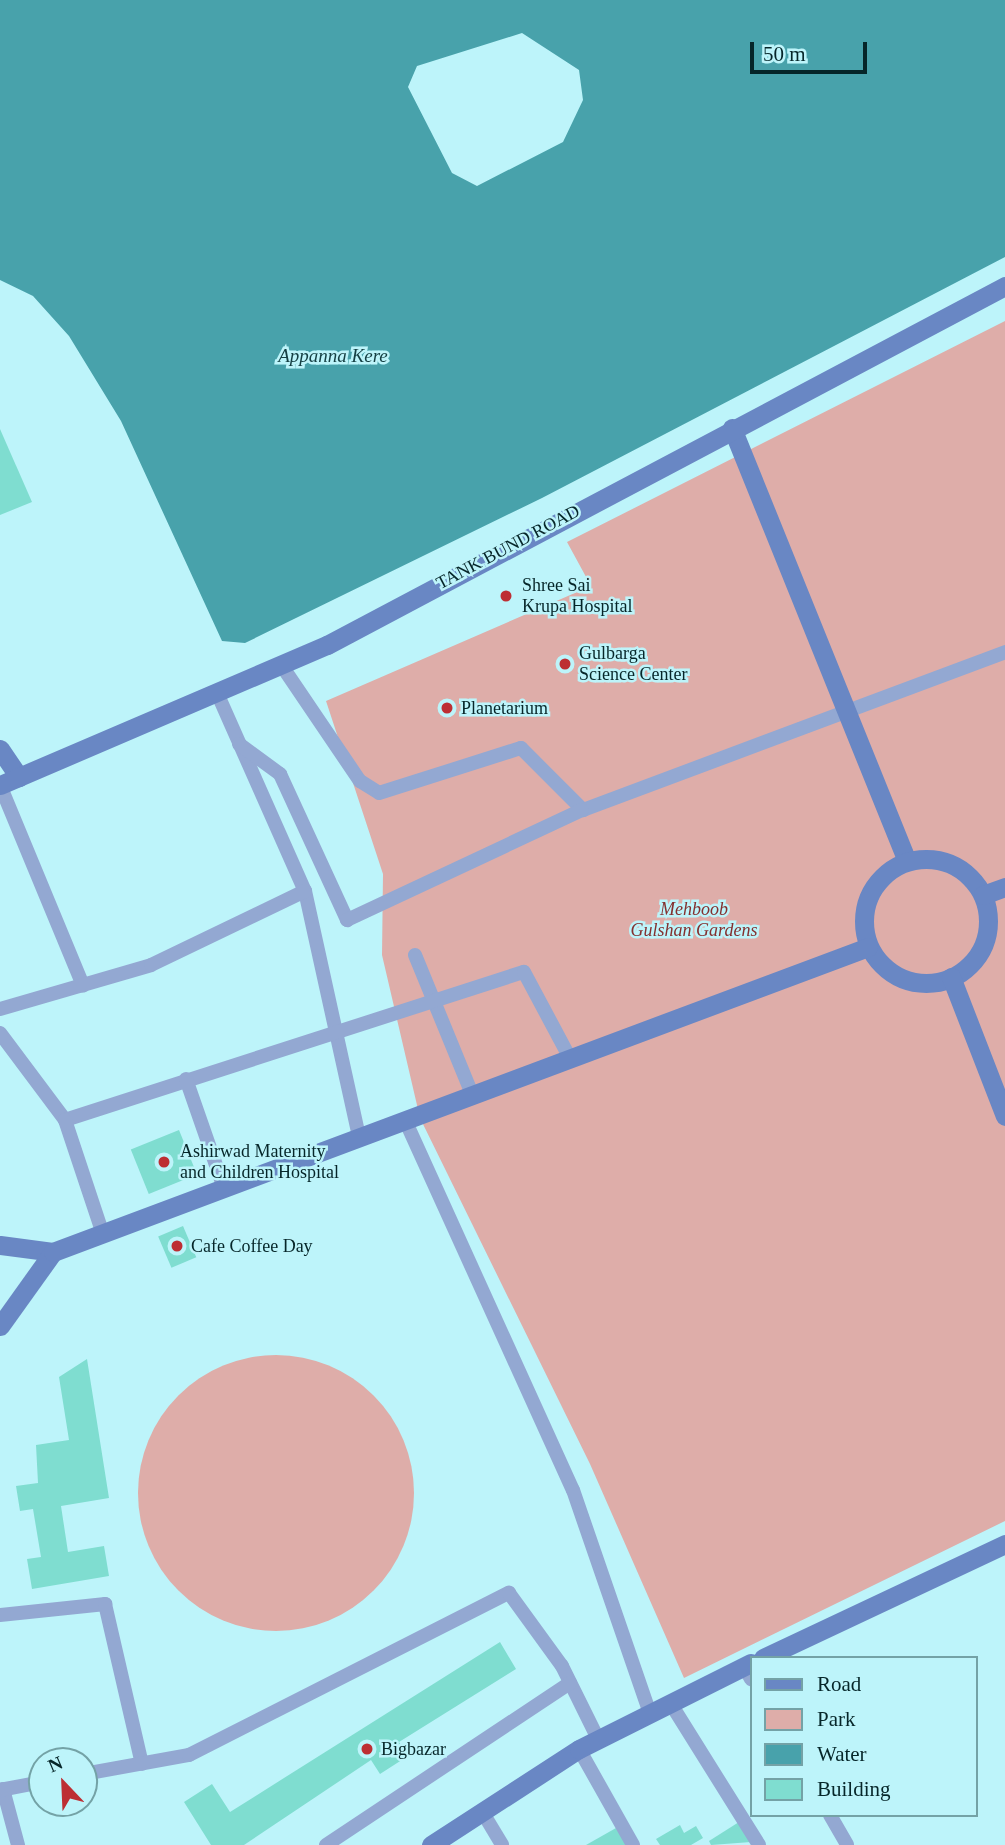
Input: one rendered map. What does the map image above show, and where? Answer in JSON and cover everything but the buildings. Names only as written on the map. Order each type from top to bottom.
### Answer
[{"type":"street","name":"TANK BUND ROAD","points":[[0,785],[282,666],[1005,286]]},
{"type":"street","points":[[732,428],[907,861]]},
{"type":"street","points":[[239,744],[281,776],[347,919],[582,810],[847,714],[1005,652]]},
{"type":"street","points":[[282,666],[360,781],[379,793],[521,748],[582,810]]},
{"type":"street","points":[[218,695],[305,891],[359,1137]]},
{"type":"street","points":[[0,749],[19,777]]},
{"type":"street","points":[[0,785],[83,985]]},
{"type":"street","points":[[936,859],[958,866],[983,895],[989,910],[985,944],[967,969],[951,977],[913,983],[885,969],[868,947],[863,920],[868,896],[882,876],[907,861],[936,859]]},
{"type":"street","points":[[983,895],[1005,887]]},
{"type":"street","points":[[0,1009],[151,965],[305,891]]},
{"type":"street","points":[[2,1241],[53,1252],[868,947]]},
{"type":"street","points":[[415,955],[472,1094]]},
{"type":"street","points":[[65,1121],[337,1028],[527,972],[570,1058]]},
{"type":"street","points":[[951,977],[1005,1116]]},
{"type":"street","points":[[0,1033],[65,1121],[103,1234]]},
{"type":"street","points":[[186,1079],[224,1188]]},
{"type":"street","points":[[405,1119],[573,1490],[650,1714]]},
{"type":"street","points":[[0,1326],[53,1252]]},
{"type":"street","points":[[767,1656],[1005,1544]]},
{"type":"street","points":[[98,1772],[190,1755],[509,1593],[570,1683],[598,1739]]},
{"type":"street","points":[[0,1615],[105,1604],[142,1764]]},
{"type":"street","points":[[431,1845],[579,1749],[749,1670]]},
{"type":"street","points":[[326,1845],[570,1683]]},
{"type":"street","points":[[671,1704],[759,1845]]},
{"type":"street","points":[[579,1749],[633,1845]]},
{"type":"street","points":[[18,1845],[1,1789],[28,1784]]},
{"type":"street","points":[[483,1813],[502,1845]]},
{"type":"street","points":[[831,1817],[847,1845]]},
{"type":"green space","name":"Mehboob Gulshan Gardens","points":[[1005,321],[1005,1521],[684,1678],[590,1464],[420,1118],[382,955],[383,874],[326,701],[591,586],[567,542]]},
{"type":"green space","points":[[276,1355],[303,1358],[329,1366],[352,1379],[373,1396],[390,1417],[403,1440],[411,1466],[414,1493],[411,1520],[403,1546],[390,1569],[373,1590],[352,1607],[329,1620],[303,1628],[276,1631],[249,1628],[223,1620],[200,1607],[179,1590],[162,1569],[149,1546],[141,1520],[138,1493],[141,1466],[149,1440],[162,1417],[179,1396],[200,1379],[223,1366],[249,1358]]},
{"type":"water","name":"Appanna Kere","points":[[0,0],[1005,0],[1005,257],[542,498],[245,643],[222,641],[121,421],[69,336],[33,296],[0,280]],"holes":[[[522,33],[579,70],[583,100],[563,142],[477,186],[452,173],[408,87],[417,66]]]},
{"type":"place","name":"Shree Sai Krupa Hospital","points":[[506,596]]},
{"type":"place","name":"Gulbarga Science Center","points":[[565,664]]},
{"type":"place","name":"Planetarium","points":[[447,708]]},
{"type":"place","name":"Ashirwad Maternity and Children Hospital","points":[[164,1162]]},
{"type":"place","name":"Cafe Coffee Day","points":[[177,1246]]},
{"type":"place","name":"Bigbazar","points":[[367,1749]]}]
